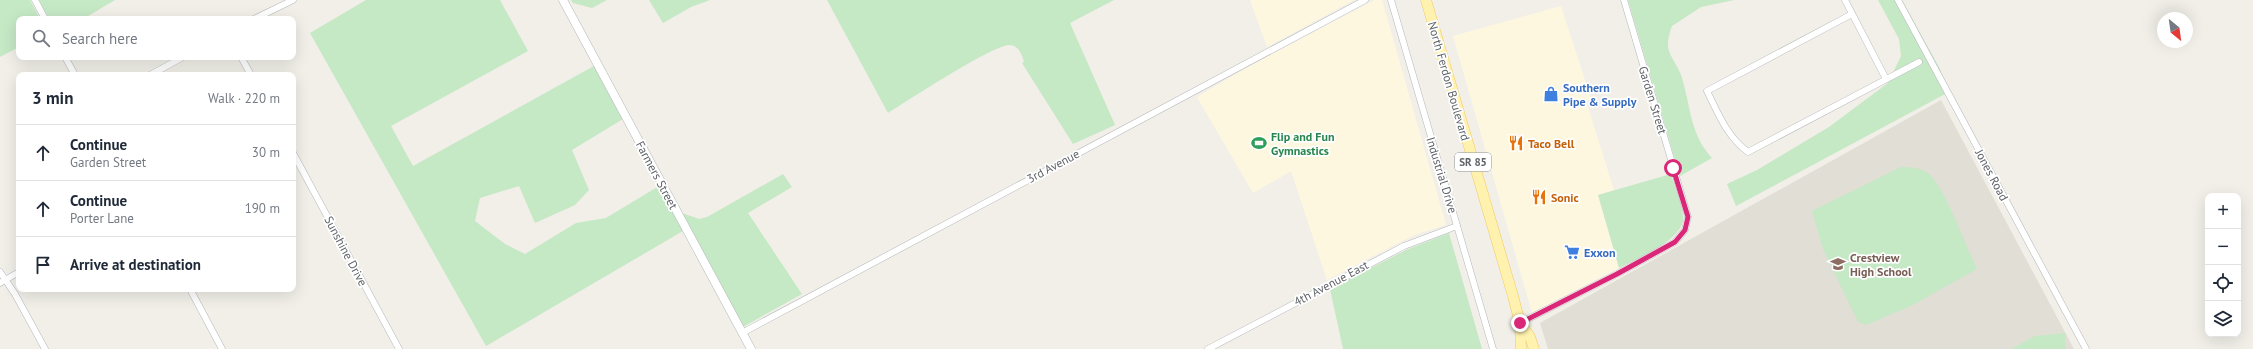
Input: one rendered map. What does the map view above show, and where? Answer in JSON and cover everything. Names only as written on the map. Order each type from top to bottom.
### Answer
[{"type":"main road","name":"North Ferdon Boulevard","points":[[1426,0],[1520,323],[1521,349]]},
{"type":"main road","name":"North Ferdon Boulevard","points":[[1520,323],[1530,337],[1534,349]]},
{"type":"street","points":[[35,0],[43,16]]},
{"type":"street","points":[[260,16],[292,0]]},
{"type":"street","name":"Farmers Street","points":[[563,0],[751,349]]},
{"type":"street","name":"3rd Avenue","points":[[742,333],[1365,0]]},
{"type":"street","name":"Industrial Drive","points":[[1391,0],[1493,349]]},
{"type":"street","name":"Garden Street","points":[[1520,323],[1617,274],[1675,242],[1686,225],[1688,217],[1624,0]]},
{"type":"street","points":[[1845,0],[1886,79]]},
{"type":"street","name":"Jones Road","points":[[1898,0],[2086,349]]},
{"type":"street","points":[[1852,14],[1707,91],[1731,137],[1748,152],[1919,62]]},
{"type":"street","points":[[67,60],[73,72]]},
{"type":"street","points":[[156,72],[178,60]]},
{"type":"street","points":[[243,60],[249,72]]},
{"type":"street","name":"Sunshine Drive","points":[[296,159],[398,349]]},
{"type":"street","name":"4th Avenue East","points":[[1208,349],[1419,238],[1457,226]]},
{"type":"street","points":[[0,272],[3,281],[45,349]]},
{"type":"street","points":[[3,281],[16,274]]},
{"type":"street","points":[[192,292],[222,349]]},
{"type":"shaded area","points":[[1250,0],[1354,0],[1267,47]]},
{"type":"shaded area","points":[[1375,0],[1382,0],[1446,225],[1414,235],[1327,280],[1291,171],[1253,193],[1197,97],[1246,68]]},
{"type":"shaded area","points":[[1561,6],[1591,99],[1586,101],[1614,190],[1598,195],[1619,268],[1532,313],[1453,36]]},
{"type":"shaded area","name":"Crestview High School","points":[[1941,100],[2074,349],[1548,349],[1540,323]]},
{"type":"green space","points":[[0,0],[30,0],[38,16],[16,16],[16,49],[0,57]]},
{"type":"green space","points":[[39,0],[115,0],[88,16],[47,16]]},
{"type":"green space","points":[[366,0],[500,0],[528,51],[391,126],[413,166],[594,66],[623,119],[572,150],[589,190],[575,205],[535,223],[519,186],[480,198],[475,221],[505,244],[525,254],[576,223],[606,218],[659,186],[683,231],[486,346],[310,33]]},
{"type":"green space","points":[[571,0],[607,0],[592,8],[573,3]]},
{"type":"green space","points":[[649,0],[710,0],[691,7],[663,23]]},
{"type":"green space","points":[[827,0],[1114,0],[1070,23],[1115,125],[1073,144],[1022,63],[1024,62],[1019,50],[1012,45],[1000,47],[969,63],[888,113]]},
{"type":"green space","points":[[1628,0],[1734,0],[1701,7],[1672,26],[1668,48],[1681,75],[1699,139],[1712,158],[1680,176]]},
{"type":"green space","points":[[1878,0],[1902,0],[1940,69],[1949,92],[1736,206],[1727,184],[1757,170],[1829,127],[1888,83],[1901,56],[1899,39]]},
{"type":"green space","points":[[1901,167],[1920,169],[1930,175],[1936,182],[1949,205],[1977,269],[1913,305],[1866,325],[1858,322],[1823,249],[1812,211]]},
{"type":"green space","points":[[783,174],[792,187],[748,213],[802,294],[743,327],[682,213],[699,219],[707,217]]},
{"type":"green space","points":[[1671,174],[1682,211],[1682,224],[1677,233],[1669,240],[1648,254],[1619,268],[1598,195]]},
{"type":"green space","points":[[1449,233],[1482,349],[1343,349],[1330,289],[1406,250]]},
{"type":"green space","points":[[2065,333],[2066,349],[2011,349],[2035,336]]},
{"type":"place","name":"Southern Pipe & Supply","points":[[1551,94]]},
{"type":"place","name":"Flip and Fun Gymnastics","points":[[1259,143]]},
{"type":"place","name":"Taco Bell","points":[[1516,143]]},
{"type":"place","name":"Sonic","points":[[1539,197]]},
{"type":"place","name":"Exxon","points":[[1572,252]]},
{"type":"place","name":"Crestview High School","points":[[1838,264]]},
{"type":"route","points":[[1520,323],[1562,303],[1675,242],[1685,230],[1688,217],[1673,168]]}]
